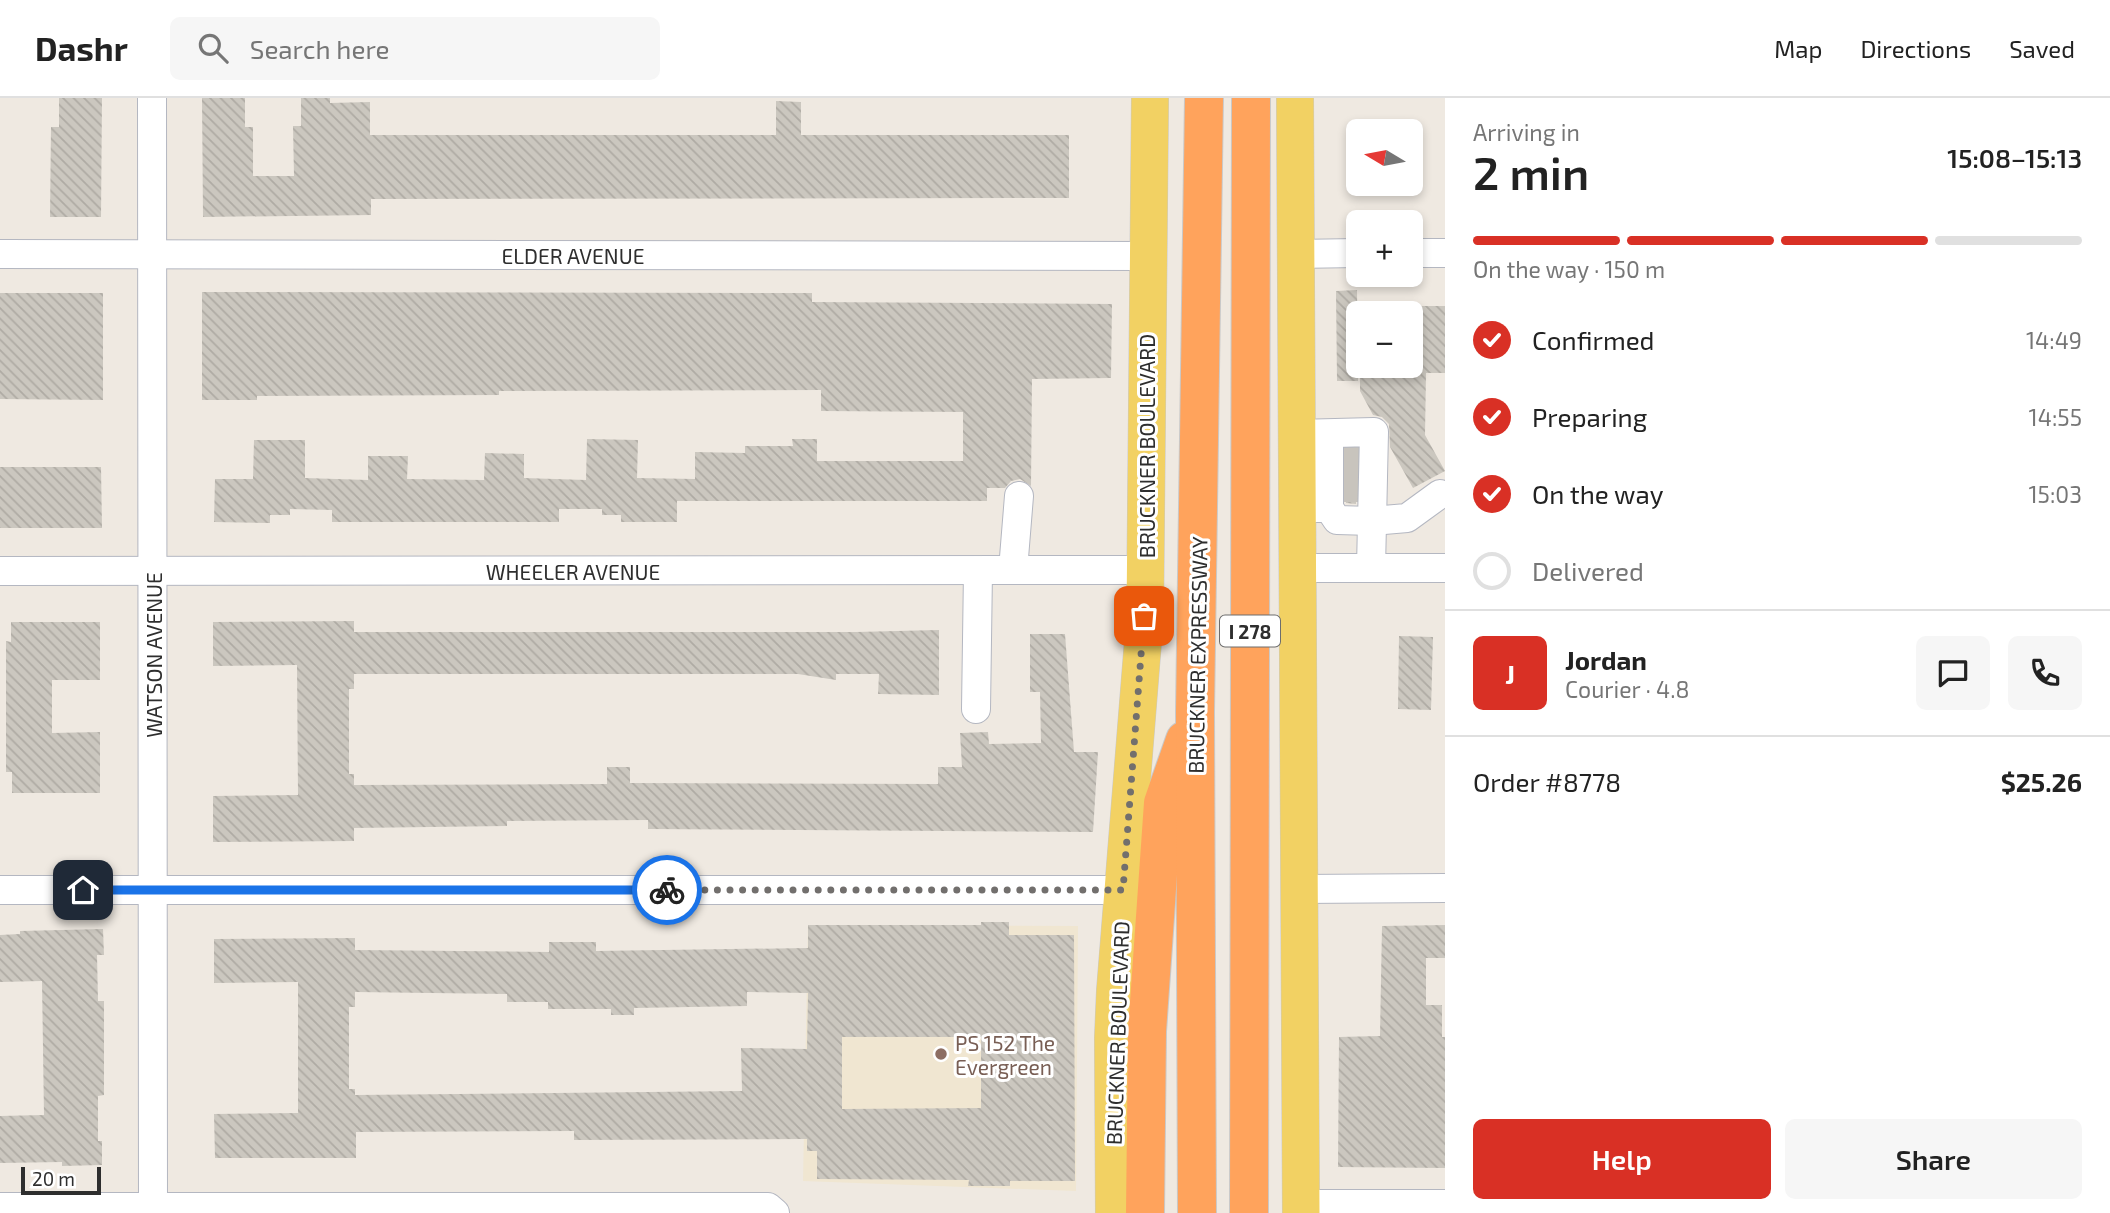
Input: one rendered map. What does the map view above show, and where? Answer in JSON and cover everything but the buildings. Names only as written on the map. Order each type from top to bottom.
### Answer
[{"type":"highway","name":"BRUCKNER EXPRESSWAY","points":[[1197,1213],[1195,712],[1204,98]]},
{"type":"highway","name":"I 278","points":[[1249,1213],[1251,98]]},
{"type":"highway","points":[[1145,1213],[1146,1066],[1163,803],[1195,712]]},
{"type":"main road","name":"BRUCKNER BOULEVARD","points":[[1114,1213],[1113,1038],[1146,570],[1146,256],[1150,98]]},
{"type":"main road","points":[[1295,98],[1295,254],[1337,473],[1297,568],[1301,1209]]},
{"type":"street","name":"WATSON AVENUE","points":[[152,98],[153,1210]]},
{"type":"street","points":[[1295,254],[1346,253]]},
{"type":"street","points":[[1423,253],[1445,253]]},
{"type":"street","name":"ELDER AVENUE","points":[[0,254],[1146,256]]},
{"type":"street","points":[[1337,473],[1336,520],[1407,518],[1440,494]]},
{"type":"street","points":[[1337,473],[1372,521],[1371,568]]},
{"type":"street","points":[[1013,570],[1019,496]]},
{"type":"street","points":[[1297,568],[1445,568]]},
{"type":"street","name":"WHEELER AVENUE","points":[[0,572],[1146,570]]},
{"type":"street","points":[[976,709],[978,571]]},
{"type":"street","points":[[1298,889],[1445,888]]},
{"type":"street","points":[[0,890],[1123,890]]},
{"type":"street","points":[[1301,1209],[1445,1204]]},
{"type":"street","points":[[0,1207],[153,1210],[772,1210]]},
{"type":"shaded area","name":"PS 152 The Evergreen","points":[[808,925],[1078,926],[1076,1191],[803,1181]]},
{"type":"tunnel","points":[[1334,460],[1359,460]]},
{"type":"tunnel","points":[[1335,488],[1359,488]]},
{"type":"way so far","points":[[667,890],[1123,890],[1144,616]]},
{"type":"place","name":"PS 152 The Evergreen","points":[[941,1054]]},
{"type":"route","points":[[83,890],[667,890]]}]
